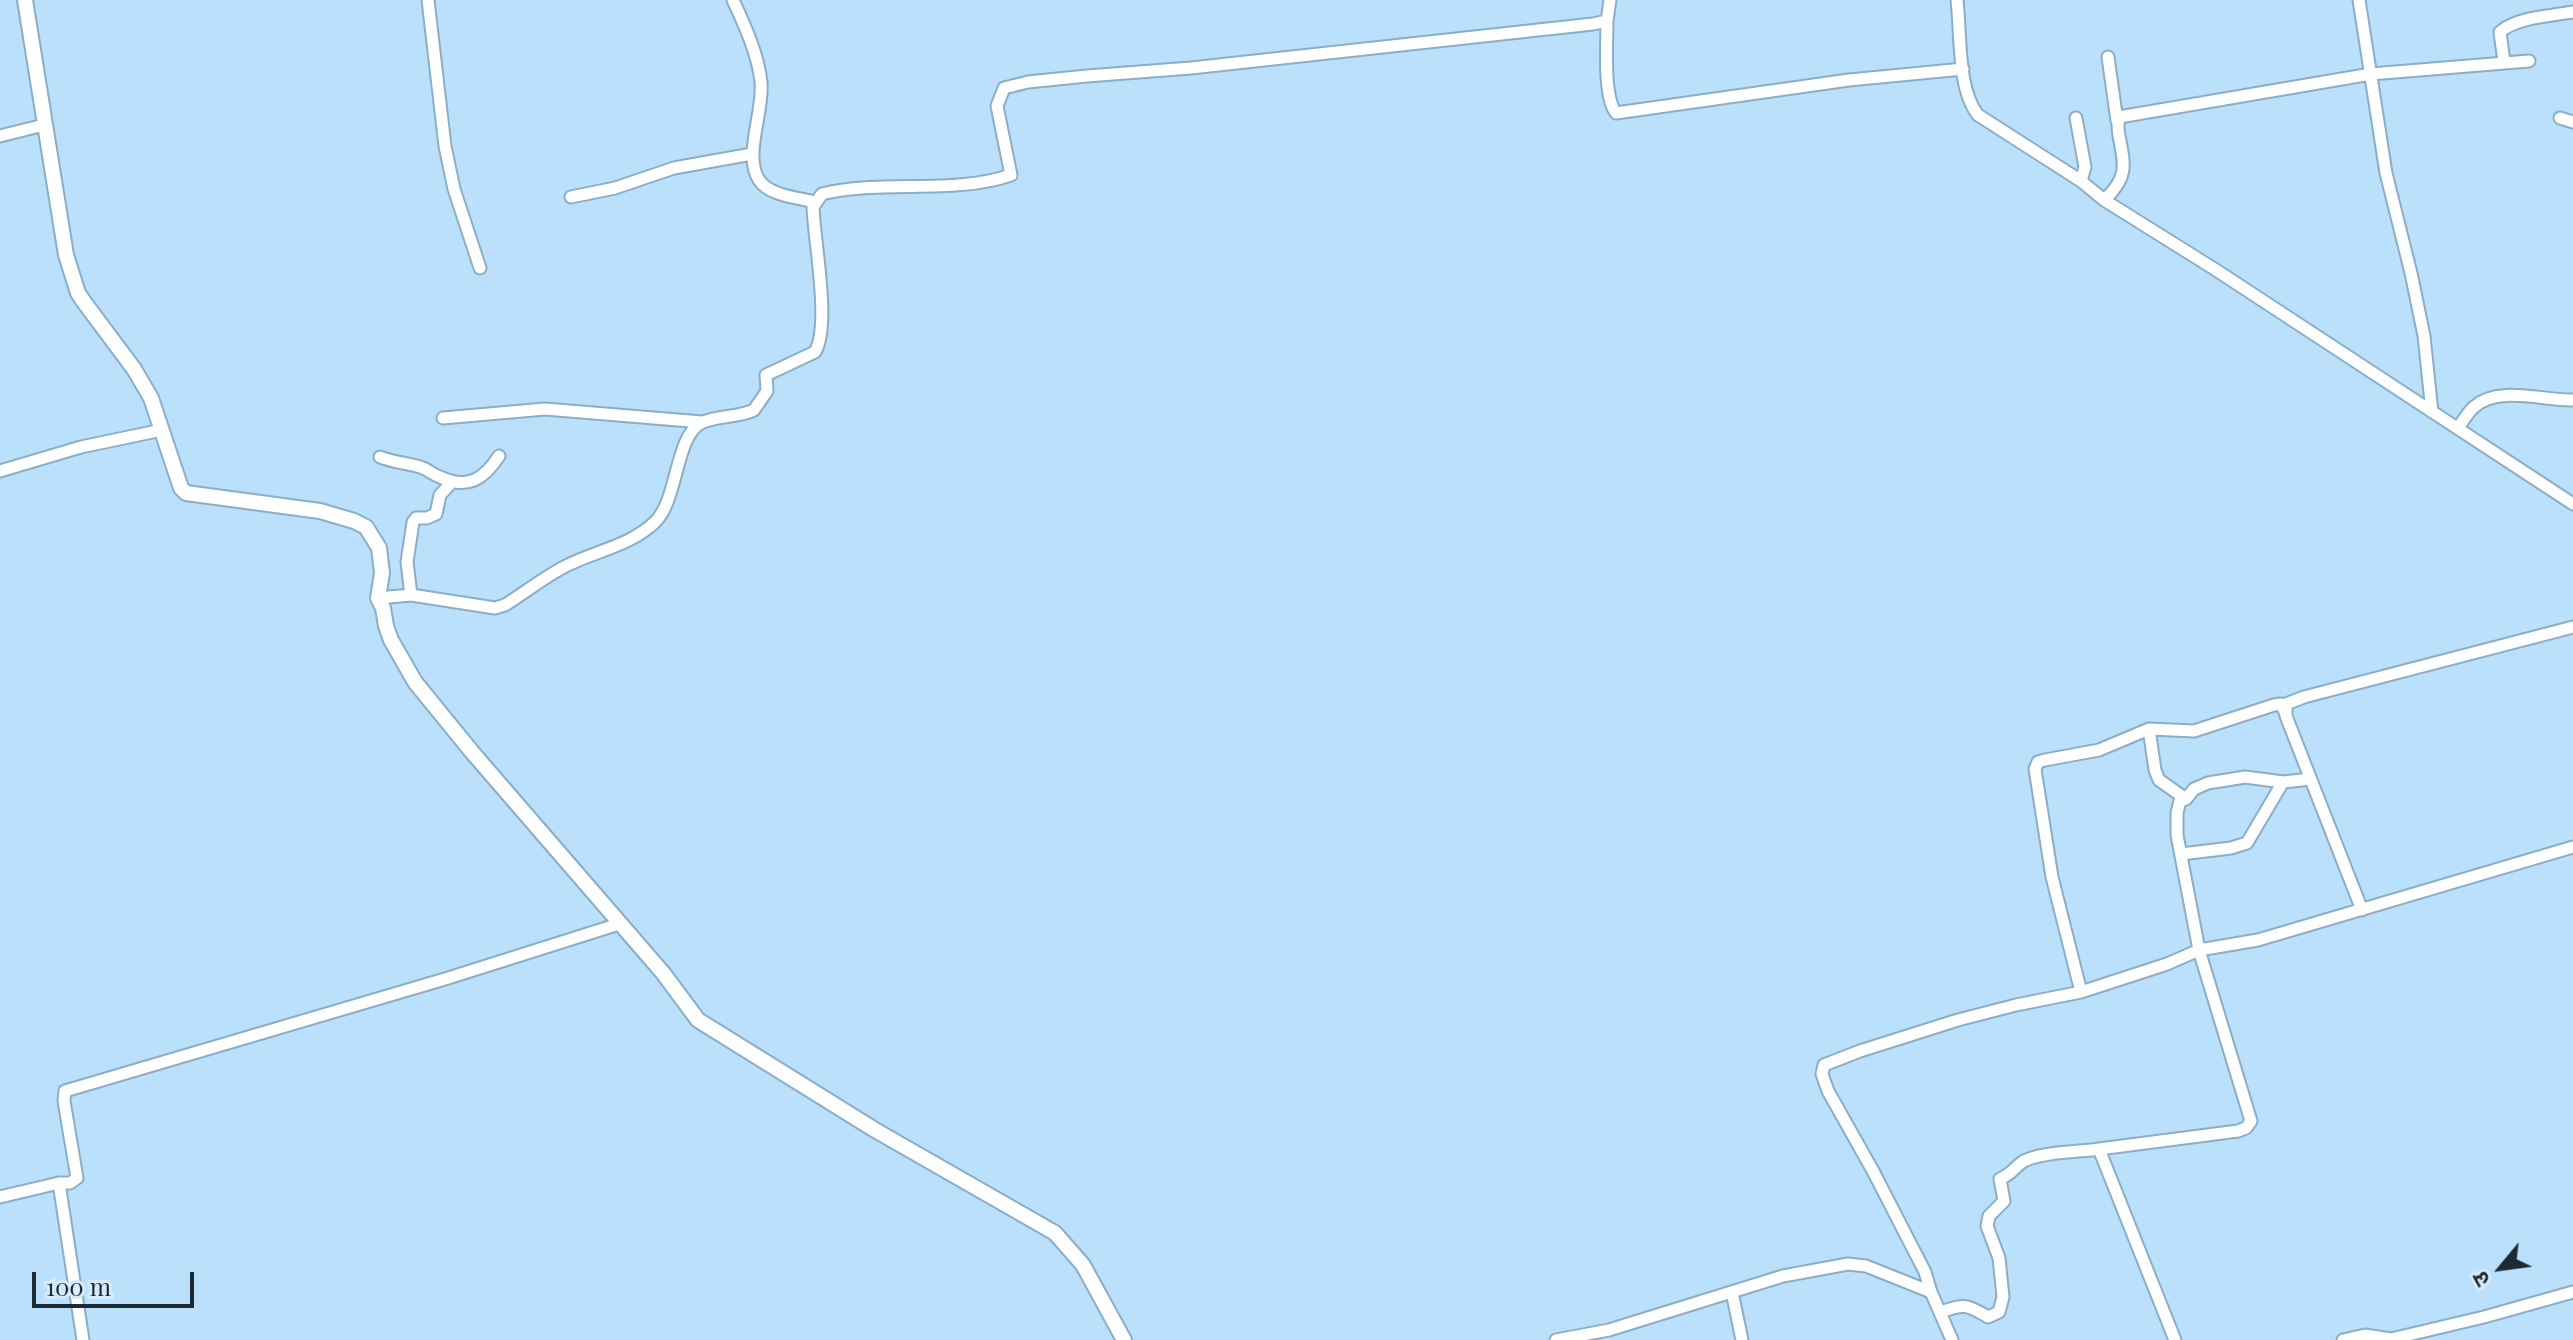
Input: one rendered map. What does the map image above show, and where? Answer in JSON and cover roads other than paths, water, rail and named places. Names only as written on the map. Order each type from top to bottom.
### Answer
[{"type":"street","points":[[25,0],[66,255],[78,293],[134,369],[151,398],[177,481],[186,493],[320,511],[366,527],[379,548],[382,573],[378,598],[391,640],[415,682],[663,973],[698,1020],[875,1130],[1055,1233],[1083,1265],[1124,1340]]},
{"type":"street","points":[[428,0],[445,146],[454,189],[480,268]]},
{"type":"street","points":[[733,0],[745,26],[761,80],[762,100],[752,154],[759,181],[766,187],[816,202]]},
{"type":"street","points":[[1610,0],[1607,21],[1609,90],[1611,105],[1616,113],[1849,80],[1963,69]]},
{"type":"street","points":[[1957,0],[1963,69],[1969,100],[1978,115],[2573,504]]},
{"type":"street","points":[[2359,0],[2386,173],[2424,336],[2432,412]]},
{"type":"street","points":[[2504,62],[2500,32],[2504,28],[2573,12]]},
{"type":"street","points":[[443,418],[545,409],[703,422],[754,410],[767,391],[766,375],[815,352],[821,340],[823,318],[813,207],[822,194],[853,188],[995,180],[1011,175],[997,106],[1002,90],[1008,87],[1607,21]]},
{"type":"street","points":[[2104,200],[2123,175],[2108,57]]},
{"type":"street","points":[[2117,121],[2126,115],[2371,74],[2529,61]]},
{"type":"street","points":[[2076,118],[2085,167],[2081,181]]},
{"type":"street","points":[[2560,118],[2573,122]]},
{"type":"street","points":[[0,136],[44,125]]},
{"type":"street","points":[[571,197],[615,188],[674,168],[752,154]]},
{"type":"street","points":[[2458,428],[2474,407],[2486,399],[2517,395],[2551,401],[2573,400]]},
{"type":"street","points":[[378,598],[411,595],[495,608],[505,605],[562,568],[635,537],[656,521],[667,504],[686,444],[693,431],[703,422]]},
{"type":"street","points":[[0,471],[81,447],[162,430]]},
{"type":"street","points":[[380,457],[397,464],[421,467],[452,482],[481,478],[499,456]]},
{"type":"street","points":[[411,595],[407,562],[413,522],[416,518],[436,514],[440,494],[452,482]]},
{"type":"street","points":[[2285,712],[2286,704],[2304,697],[2573,627]]},
{"type":"street","points":[[2081,992],[2052,877],[2035,769],[2038,762],[2099,750],[2149,729],[2194,731],[2281,704],[2362,910]]},
{"type":"street","points":[[2149,729],[2159,780],[2186,799]]},
{"type":"street","points":[[1941,1312],[1969,1305],[1988,1317],[1999,1312],[2003,1287],[1999,1258],[1987,1226],[1989,1216],[2004,1201],[2000,1179],[2014,1173],[2020,1164],[2036,1158],[2238,1131],[2250,1125],[2199,950],[2177,835],[2177,813],[2180,801],[2194,789],[2208,783],[2245,777],[2283,782],[2311,779]]},
{"type":"street","points":[[2181,854],[2247,843],[2283,782]]},
{"type":"street","points":[[1952,1340],[1928,1282],[1873,1171],[1823,1080],[1822,1068],[1829,1062],[1958,1020],[2081,992],[2167,964],[2199,950],[2258,940],[2573,847]]},
{"type":"street","points":[[0,1197],[59,1183],[63,1185],[77,1178],[65,1091],[445,979],[619,924]]},
{"type":"street","points":[[2099,1149],[2175,1340]]},
{"type":"street","points":[[59,1183],[83,1340]]},
{"type":"street","points":[[1556,1340],[1609,1330],[1783,1276],[1848,1264],[1928,1282]]},
{"type":"street","points":[[1732,1292],[1742,1340]]},
{"type":"street","points":[[2343,1340],[2365,1335],[2391,1339],[2573,1292]]}]
